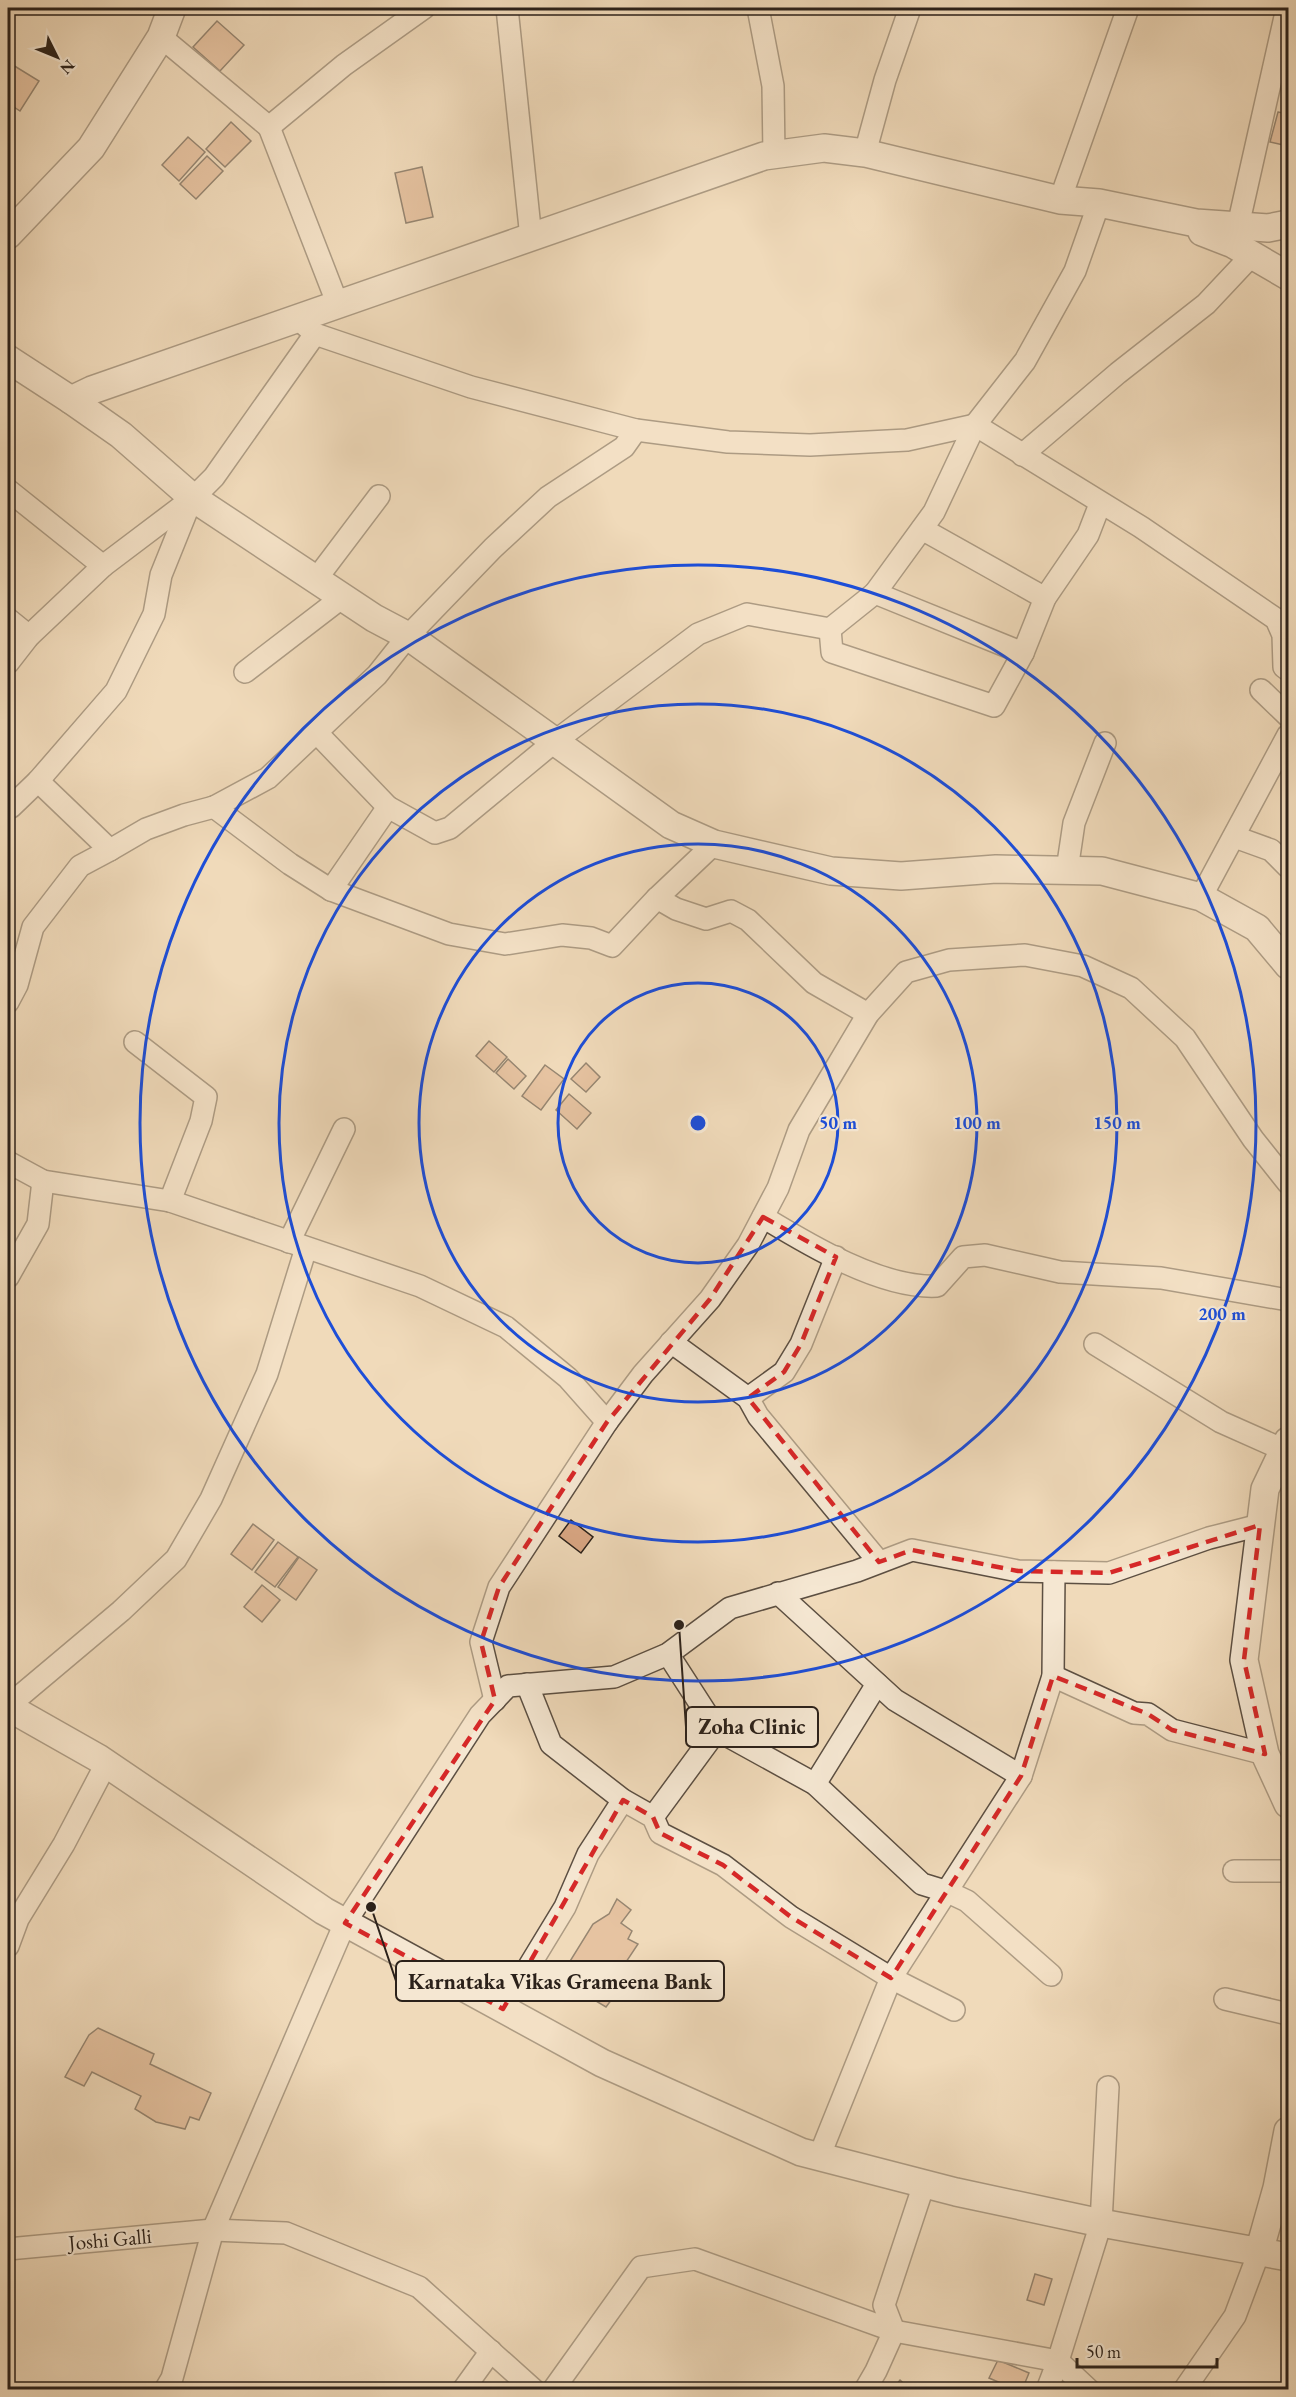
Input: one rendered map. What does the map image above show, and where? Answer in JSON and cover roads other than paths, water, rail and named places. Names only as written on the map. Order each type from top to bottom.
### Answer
[{"type":"street","points":[[8,235],[90,148],[161,37],[169,8]]},
{"type":"street","points":[[269,127],[344,65],[424,8]]},
{"type":"street","points":[[507,8],[531,238]]},
{"type":"street","points":[[758,8],[773,86],[774,155]]},
{"type":"street","points":[[865,153],[885,80],[910,8]]},
{"type":"street","points":[[1060,200],[1128,8]]},
{"type":"street","points":[[1238,226],[1287,8]]},
{"type":"street","points":[[161,37],[269,127],[338,305]]},
{"type":"street","points":[[71,400],[92,390],[307,327],[338,305],[764,156],[824,148],[865,153],[1060,200],[1098,203],[1196,223],[1268,228],[1288,224]]},
{"type":"street","points":[[317,733],[388,807],[435,833],[450,828],[554,742],[698,634],[747,614],[830,629],[874,593],[934,512],[975,425],[1025,361],[1075,271],[1098,203]]},
{"type":"street","points":[[1159,216],[1233,244],[1288,276]]},
{"type":"street","points":[[1022,455],[1118,373],[1206,304],[1252,255]]},
{"type":"street","points":[[307,327],[471,387],[636,430],[728,442],[810,445],[907,440],[975,425],[1100,504],[1141,527],[1276,619],[1283,635],[1284,667],[1288,670]]},
{"type":"street","points":[[8,663],[29,636],[103,566],[193,498],[214,477],[307,327]]},
{"type":"street","points":[[8,359],[121,435],[193,498],[281,557],[317,578],[374,618],[408,636],[671,825],[714,844],[831,871],[901,876],[996,869],[1102,871],[1201,897],[1257,928],[1288,965]]},
{"type":"street","points":[[8,1002],[17,985],[33,927],[80,866],[146,829],[184,814],[214,807],[268,778],[377,675],[408,636],[493,548],[548,497],[624,447],[636,430]]},
{"type":"street","points":[[8,490],[103,566]]},
{"type":"street","points":[[317,578],[380,496]]},
{"type":"street","points":[[11,807],[38,782],[117,691],[154,614],[161,575],[193,498]]},
{"type":"street","points":[[830,629],[832,652],[994,706],[1023,653],[1045,598],[1089,535],[1100,504]]},
{"type":"street","points":[[922,529],[1045,598]]},
{"type":"street","points":[[874,593],[1023,653]]},
{"type":"street","points":[[245,672],[344,596]]},
{"type":"street","points":[[8,619],[29,636]]},
{"type":"street","points":[[1261,690],[1288,716]]},
{"type":"street","points":[[1201,897],[1288,735]]},
{"type":"street","points":[[1067,870],[1074,823],[1105,743]]},
{"type":"street","points":[[38,782],[110,850]]},
{"type":"street","points":[[214,807],[290,864],[331,890],[449,934],[505,944],[561,935],[591,938],[612,946],[657,898],[714,844]]},
{"type":"street","points":[[331,890],[388,807]]},
{"type":"street","points":[[1235,837],[1271,850],[1288,867]]},
{"type":"street","points":[[657,898],[676,909],[706,919],[731,911],[748,920],[814,983],[868,1014]]},
{"type":"street","points":[[495,1700],[481,1642],[499,1587],[608,1422],[643,1374],[710,1299],[748,1245],[778,1188],[799,1130],[868,1014],[906,972],[950,960],[1025,955],[1083,966],[1131,988],[1185,1038],[1253,1139],[1288,1183]]},
{"type":"street","points":[[135,1042],[206,1097],[201,1121],[170,1201]]},
{"type":"street","points":[[344,1129],[298,1245],[267,1374],[211,1499],[176,1559],[121,1611],[8,1706],[106,1764],[345,1923],[602,2063],[801,2152],[924,2184],[1101,2223],[1288,2257]]},
{"type":"street","points":[[8,1162],[43,1181],[170,1201],[420,1286],[506,1327],[568,1378],[608,1422]]},
{"type":"street","points":[[8,1277],[38,1224],[43,1181]]},
{"type":"street","points":[[763,1217],[805,1243],[872,1273],[916,1287],[937,1286],[963,1257],[985,1255],[1060,1272],[1161,1278],[1288,1300]]},
{"type":"street","points":[[748,1398],[784,1372],[795,1354],[836,1257]]},
{"type":"street","points":[[671,1342],[748,1398],[758,1416],[879,1562]]},
{"type":"street","points":[[1095,1344],[1221,1422],[1286,1445],[1265,1489],[1244,1660],[1265,1755],[1288,1804]]},
{"type":"street","points":[[165,2390],[172,2378],[213,2230],[345,1923],[480,1715],[508,1686],[614,1677],[668,1654],[730,1608],[857,1571],[912,1550],[1018,1571],[1109,1573],[1209,1538],[1260,1525]]},
{"type":"street","points":[[819,2157],[891,1978],[1021,1776],[1053,1676],[1054,1572]]},
{"type":"street","points":[[778,1593],[895,1700],[1021,1776]]},
{"type":"street","points":[[668,1654],[717,1730],[815,1784],[922,1884],[967,1901],[1051,1975]]},
{"type":"street","points":[[1053,1676],[1134,1713],[1148,1714],[1172,1731],[1265,1755]]},
{"type":"street","points":[[527,1684],[551,1744],[623,1800],[652,1817],[660,1833],[723,1865],[791,1917],[891,1978],[954,2010]]},
{"type":"street","points":[[815,1784],[877,1684]]},
{"type":"street","points":[[652,1817],[717,1730]]},
{"type":"street","points":[[8,1946],[18,1919],[64,1844],[106,1764]]},
{"type":"street","points":[[503,2009],[565,1906],[588,1854],[623,1800]]},
{"type":"street","points":[[1234,1871],[1288,1871]]},
{"type":"street","points":[[1225,1999],[1288,2014]]},
{"type":"street","points":[[1047,2390],[1101,2223],[1108,2088]]},
{"type":"street","points":[[1184,2390],[1235,2316],[1259,2253],[1277,2188],[1288,2131]]},
{"type":"street","points":[[865,2390],[894,2331],[884,2305],[924,2184]]},
{"type":"street","name":"Joshi Galli","points":[[8,2249],[213,2230],[286,2233],[419,2287],[534,2390]]},
{"type":"street","points":[[553,2390],[641,2267],[695,2259],[894,2331],[1058,2361],[1089,2390]]},
{"type":"street","points":[[464,2390],[491,2351]]},
{"type":"place","name":"Zoha Clinic","points":[[679,1625]]},
{"type":"place","name":"Karnataka Vikas Grameena Bank","points":[[371,1907]]}]
